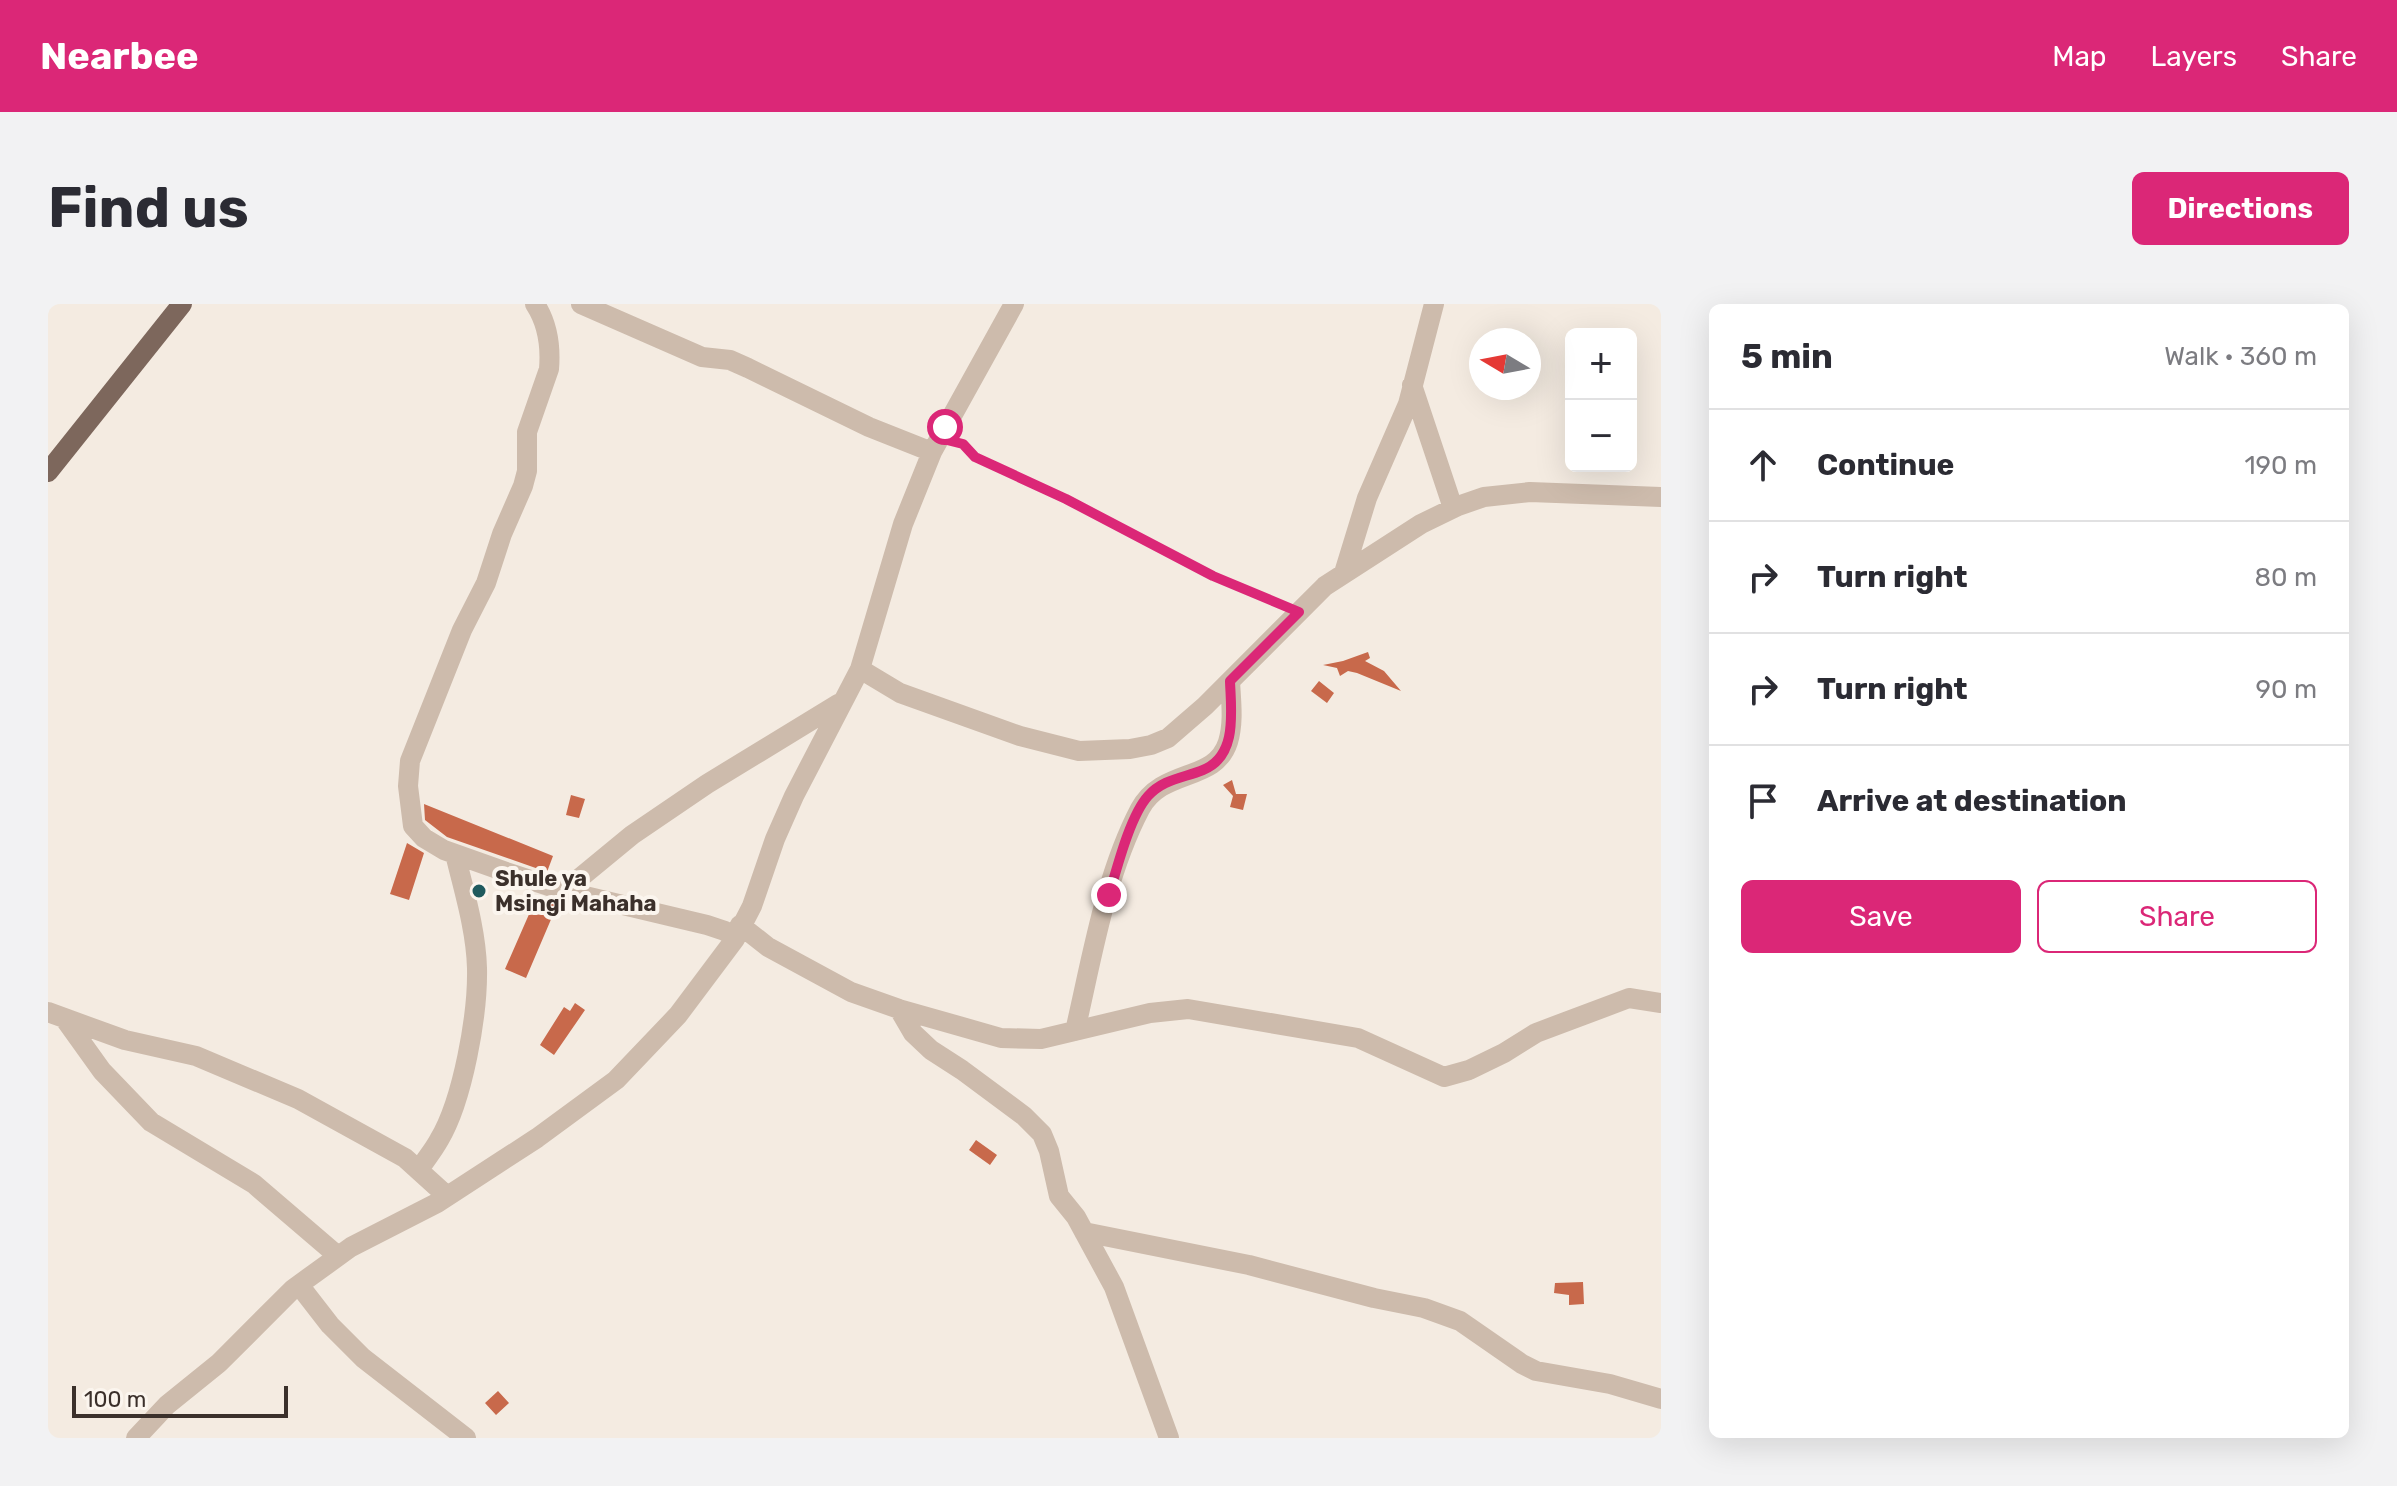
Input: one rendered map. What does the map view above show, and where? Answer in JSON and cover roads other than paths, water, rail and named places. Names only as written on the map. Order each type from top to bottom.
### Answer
[{"type":"main road","points":[[48,472],[182,304]]},
{"type":"street","points":[[535,304],[542,315],[550,343],[550,358],[527,432],[527,471],[486,583],[462,630],[410,761],[408,786],[413,826],[424,838],[455,854],[564,891],[738,932],[851,992],[1001,1038],[1041,1039],[1150,1013],[1188,1009],[1358,1038],[1444,1077],[1469,1070],[1536,1033],[1629,998],[1661,1003]]},
{"type":"street","points":[[581,304],[702,357],[730,360],[869,427],[936,445]]},
{"type":"street","points":[[136,1438],[167,1405],[219,1363],[299,1285],[351,1247],[447,1196],[537,1138],[616,1080],[678,1015],[738,932],[752,906],[775,839],[794,796],[860,669],[903,524],[936,445],[1014,304]]},
{"type":"street","points":[[1344,573],[1367,498],[1408,404],[1434,304]]},
{"type":"street","points":[[1412,385],[1453,508]]},
{"type":"street","points":[[860,669],[900,693],[987,726],[1079,751],[1151,745],[1168,738],[1325,586],[1421,524],[1453,508],[1484,497],[1530,492],[1661,497]]},
{"type":"street","points":[[1075,1031],[1109,895],[1122,851],[1138,813],[1147,797],[1166,781],[1204,770],[1223,753],[1232,720],[1230,681]]},
{"type":"street","points":[[564,891],[632,835],[707,784],[842,702]]},
{"type":"street","points":[[419,1170],[440,1139],[448,1120],[467,1060],[474,1012],[477,967],[469,910],[455,854]]},
{"type":"street","points":[[899,1009],[913,1033],[931,1050],[1024,1116],[1042,1134],[1059,1196],[1084,1232],[1114,1287],[1169,1438]]},
{"type":"street","points":[[56,1015],[125,1040],[196,1056],[298,1099],[405,1158],[447,1196]]},
{"type":"street","points":[[56,1015],[102,1071],[151,1122],[254,1184],[338,1256]]},
{"type":"street","points":[[1084,1232],[1249,1265],[1424,1308],[1460,1321],[1536,1371],[1610,1384],[1661,1399]]},
{"type":"street","points":[[299,1285],[330,1325],[363,1358],[466,1438]]},
{"type":"place","name":"Shule ya Msingi Mahaha","points":[[479,891]]}]
